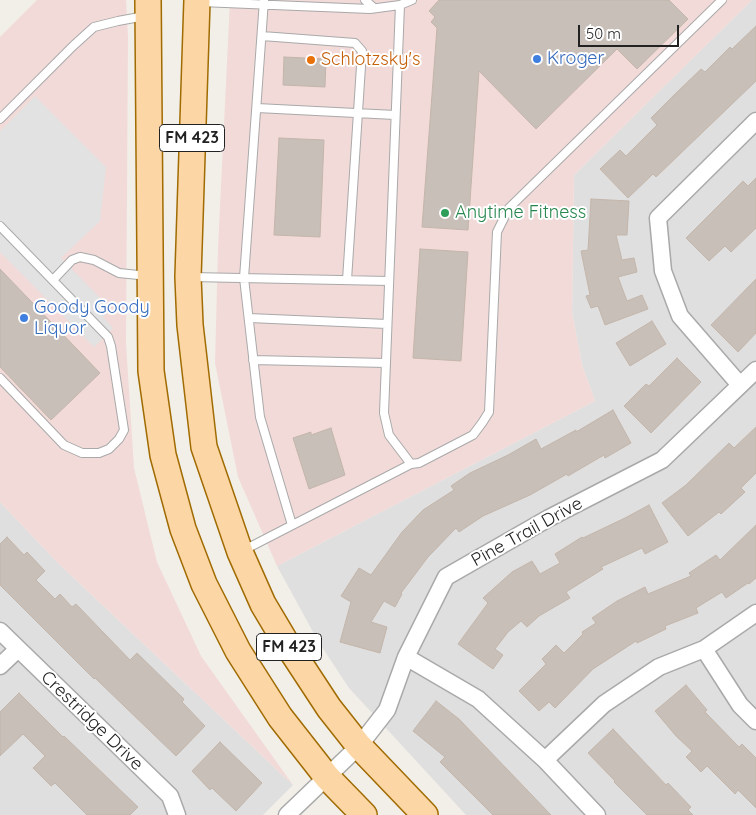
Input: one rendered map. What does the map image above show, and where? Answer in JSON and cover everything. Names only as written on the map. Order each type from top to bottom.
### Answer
[{"type":"main road","name":"FM 423","points":[[197,1],[188,276],[190,325],[204,447],[240,552],[263,604],[285,641],[329,708],[359,746],[425,815]]},
{"type":"main road","name":"FM 423","points":[[149,8],[151,371],[163,455],[183,529],[204,584],[238,651],[280,717],[327,777],[364,815]]},
{"type":"main road","points":[[150,276],[188,276]]},
{"type":"street","points":[[740,384],[680,316],[663,271],[658,218],[756,121]]},
{"type":"street","name":"Pine Trail Drive","points":[[287,815],[359,746],[387,710],[406,657],[446,577],[549,518],[662,460],[756,370]]},
{"type":"street","points":[[544,760],[604,704],[659,667],[704,649],[756,613]]},
{"type":"street","name":"Crestridge Drive","points":[[0,631],[170,796],[177,815]]},
{"type":"street","points":[[0,666],[18,649]]},
{"type":"street","points":[[704,649],[740,704],[756,721]]},
{"type":"street","points":[[406,657],[478,699],[544,760],[597,815]]},
{"type":"lane","points":[[310,0],[318,7]]},
{"type":"lane","points":[[365,0],[374,8]]},
{"type":"lane","points":[[197,1],[265,2],[318,7],[374,8],[400,5],[412,0]]},
{"type":"lane","points":[[240,552],[411,464],[419,463],[473,435],[489,412],[497,232],[509,208],[722,0]]},
{"type":"lane","points":[[265,2],[244,278],[260,417],[292,525]]},
{"type":"lane","points":[[400,5],[384,413],[389,435],[411,464]]},
{"type":"lane","points":[[0,119],[94,27],[118,21],[149,8]]},
{"type":"lane","points":[[262,36],[356,43],[362,50],[347,280]]},
{"type":"lane","points":[[257,108],[395,115]]},
{"type":"lane","points":[[0,226],[108,336],[124,430],[109,449],[99,453],[82,453],[64,445],[0,378]]},
{"type":"lane","points":[[53,280],[72,260],[80,258],[94,260],[119,273],[150,276]]},
{"type":"lane","points":[[188,276],[389,281]]},
{"type":"lane","points":[[249,318],[387,324]]},
{"type":"lane","points":[[253,360],[386,362]]},
{"type":"shaded area","points":[[37,0],[126,0],[128,38],[126,343],[134,468],[157,562],[201,656],[293,785],[59,564],[0,502],[0,37]]},
{"type":"shaded area","points":[[230,0],[752,0],[574,175],[572,312],[582,365],[595,401],[277,566],[238,477],[215,363],[218,248]]},
{"type":"shaded area","points":[[752,0],[756,0],[756,815],[466,815],[349,688],[318,641],[277,566],[595,401],[582,365],[572,312],[574,175]]},
{"type":"shaded area","points":[[35,96],[106,167],[100,221],[61,258],[111,309],[103,317],[113,328],[94,347],[0,252],[0,131]]},
{"type":"shaded area","points":[[0,502],[59,564],[293,785],[263,815],[0,815]]},
{"type":"building","name":"Kroger","points":[[439,0],[669,0],[688,19],[637,69],[617,49],[536,129],[479,71],[468,230],[422,227],[437,28],[431,22],[435,17],[429,11]]},
{"type":"building","points":[[756,26],[756,81],[656,177],[653,174],[628,198],[600,169],[620,150],[626,156],[657,125],[651,118],[701,69],[705,72],[730,47],[732,49]]},
{"type":"building","points":[[284,57],[326,59],[325,87],[283,85]]},
{"type":"building","points":[[279,138],[324,140],[320,237],[274,235]]},
{"type":"building","points":[[756,178],[756,228],[731,252],[725,246],[709,261],[686,238],[743,181],[748,186]]},
{"type":"building","points":[[591,199],[629,201],[627,235],[616,235],[622,260],[634,258],[637,272],[618,277],[627,301],[642,295],[648,309],[605,325],[598,306],[591,308],[586,296],[590,295],[581,251],[588,250]]},
{"type":"building","points":[[420,249],[468,252],[461,361],[413,358]]},
{"type":"building","name":"Goody Goody Liquor","points":[[0,269],[100,373],[51,420],[0,367]]},
{"type":"building","points":[[756,279],[756,333],[738,352],[711,325]]},
{"type":"building","points":[[652,321],[666,344],[630,366],[616,343]]},
{"type":"building","points":[[677,358],[701,382],[651,433],[624,406],[646,384],[649,386]]},
{"type":"building","points":[[613,410],[631,443],[605,458],[604,455],[568,476],[567,474],[530,495],[483,516],[459,532],[456,528],[428,557],[401,593],[395,607],[384,601],[371,622],[387,627],[380,653],[340,642],[351,602],[341,596],[359,568],[371,575],[402,532],[423,510],[454,490],[451,486],[470,473],[536,439],[541,449],[576,430],[576,432]]},
{"type":"building","points":[[756,427],[756,473],[741,488],[745,492],[721,514],[719,512],[688,536],[662,503],[686,485],[729,443],[734,448]]},
{"type":"building","points":[[331,428],[345,475],[309,489],[293,438],[311,432],[311,435]]},
{"type":"building","points":[[649,505],[668,542],[645,554],[642,548],[601,567],[603,569],[566,592],[570,598],[539,616],[527,627],[521,621],[508,632],[495,649],[503,655],[493,669],[458,644],[488,603],[483,598],[512,572],[532,561],[540,574],[560,563],[555,554],[582,537]]},
{"type":"building","points":[[756,525],[756,578],[749,584],[726,598],[722,592],[696,608],[698,613],[665,626],[666,629],[637,643],[636,641],[593,669],[555,708],[549,702],[539,711],[519,691],[546,664],[542,659],[556,645],[564,653],[583,634],[582,632],[596,623],[592,618],[617,601],[645,587],[648,594],[691,576],[689,573],[716,555],[720,560]]},
{"type":"building","points":[[7,537],[24,555],[27,552],[45,571],[36,580],[55,599],[60,594],[72,607],[76,604],[130,660],[137,653],[184,699],[182,702],[205,726],[176,756],[94,679],[0,585],[0,544]]},
{"type":"building","points":[[686,685],[707,710],[705,712],[739,747],[742,744],[756,758],[756,808],[738,790],[735,794],[707,766],[701,772],[686,757],[692,751],[676,736],[655,711]]},
{"type":"building","points":[[19,693],[138,807],[130,815],[87,815],[55,783],[51,786],[33,768],[45,756],[23,734],[0,756],[0,712]]},
{"type":"building","points":[[436,701],[459,719],[551,815],[493,815],[440,762],[445,757],[413,731]]},
{"type":"building","points":[[613,729],[666,785],[668,783],[691,807],[688,810],[693,815],[647,815],[614,782],[588,753]]},
{"type":"building","points":[[220,742],[262,783],[236,811],[212,788],[210,790],[192,771]]},
{"type":"place","name":"Kroger","points":[[537,59]]},
{"type":"place","name":"Schlotzsky's","points":[[311,60]]},
{"type":"place","name":"Anytime Fitness","points":[[445,213]]},
{"type":"place","name":"Goody Goody Liquor","points":[[24,318]]}]
